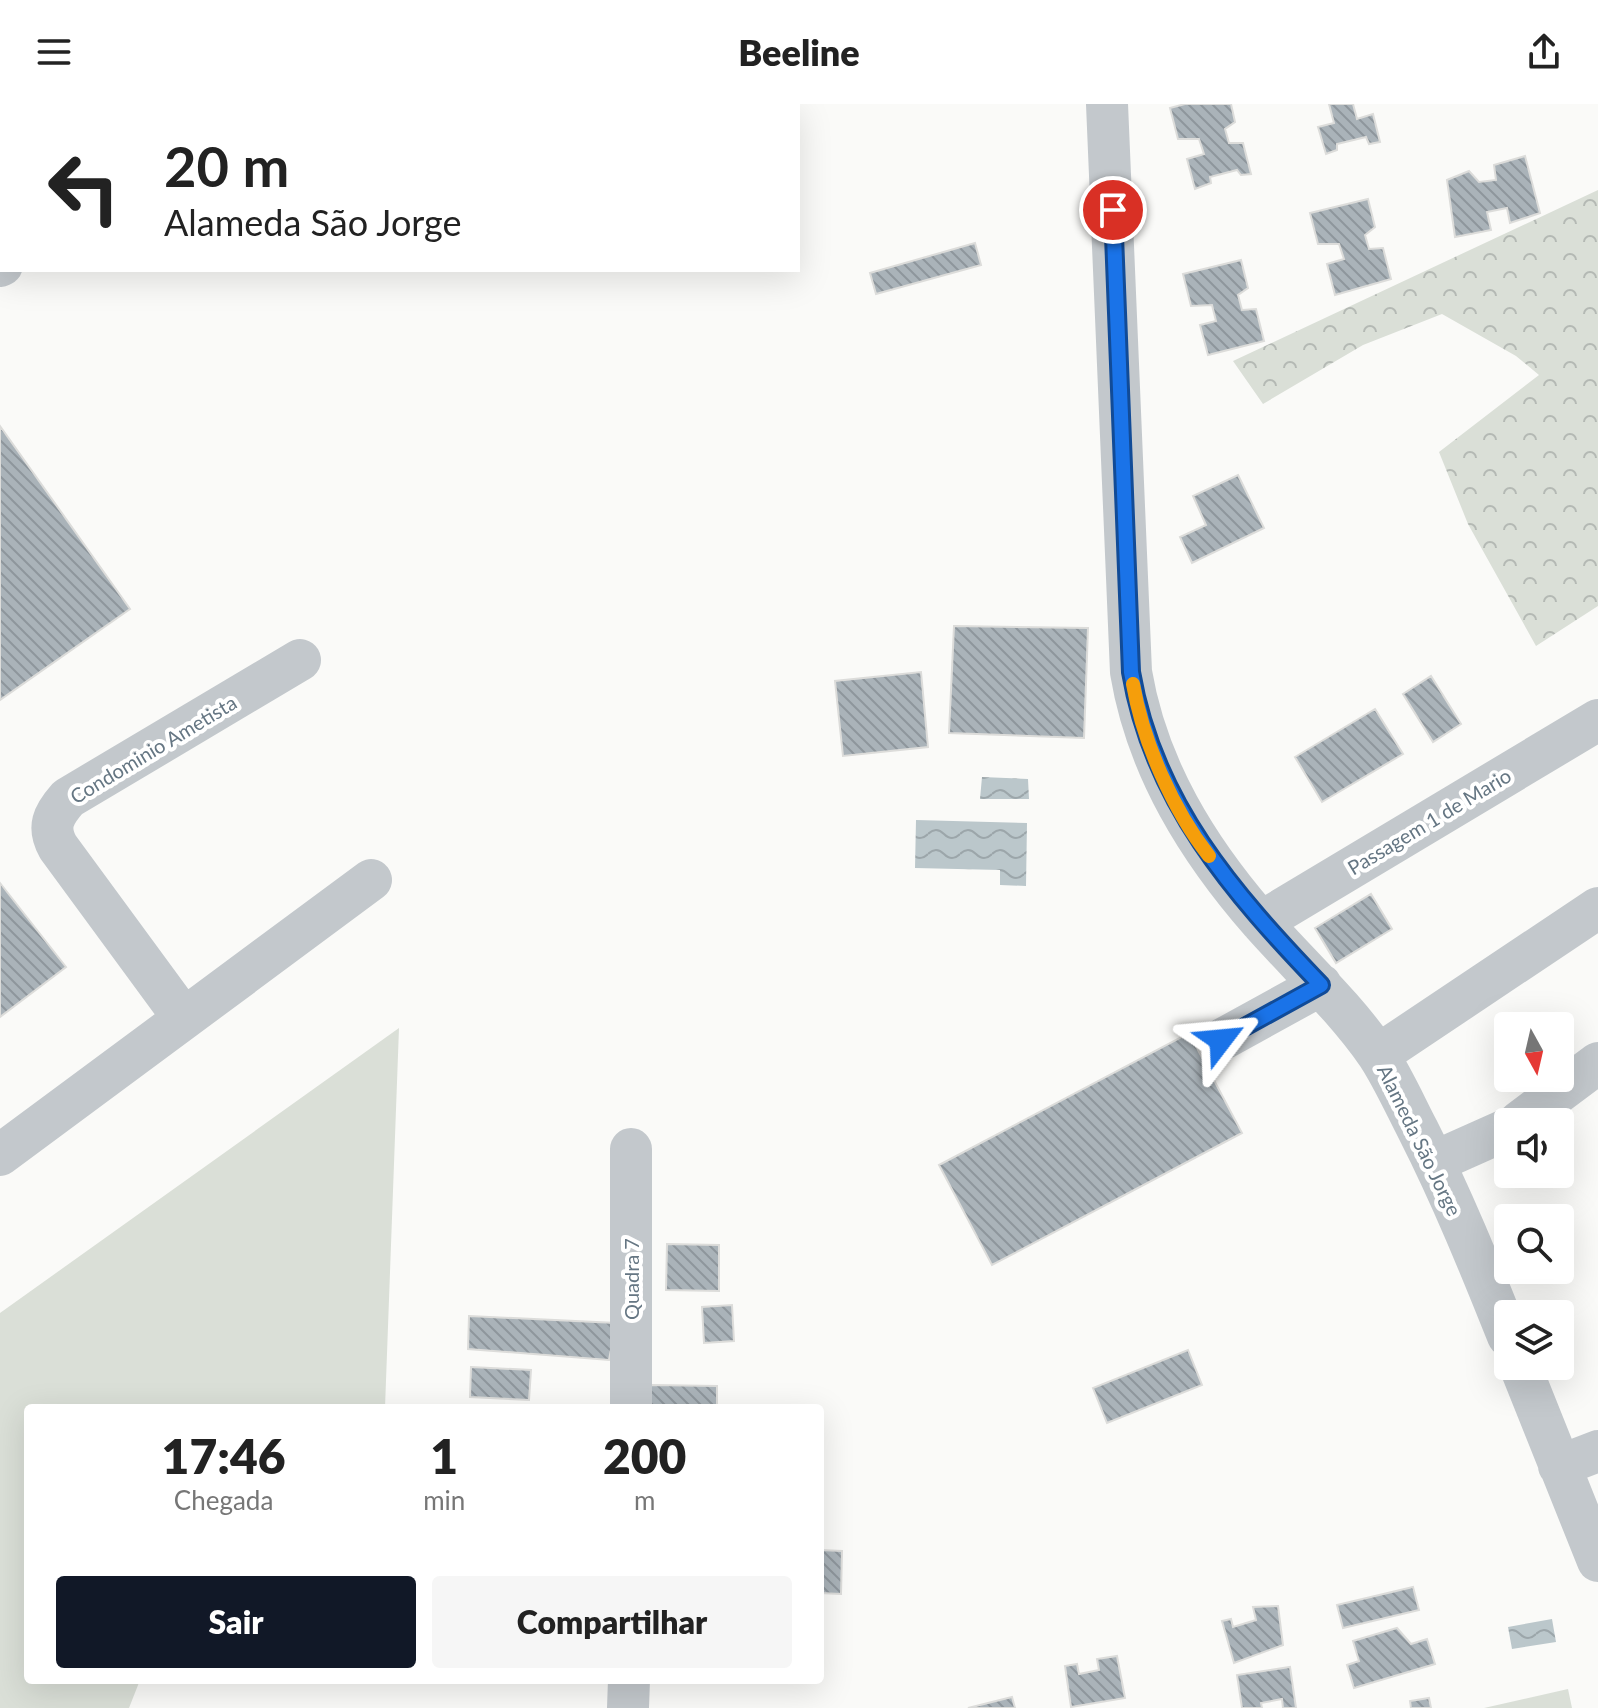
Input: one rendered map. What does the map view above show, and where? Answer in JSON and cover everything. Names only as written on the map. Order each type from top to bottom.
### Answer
[{"type":"street","name":"Alameda São Jorge","points":[[1107,104],[1131,672],[1137,710],[1151,754],[1192,834],[1261,922],[1321,985],[1378,1055],[1434,1162],[1494,1303]]},
{"type":"street","name":"Condominio Ametista","points":[[182,1016],[58,847],[52,836],[52,821],[68,798],[300,660]]},
{"type":"street","name":"Passagem 1 de Mario","points":[[1261,922],[1598,720]]},
{"type":"street","points":[[0,1155],[182,1016],[371,880]]},
{"type":"street","points":[[1378,1055],[1598,908]]},
{"type":"street","points":[[1221,1040],[1321,985]]},
{"type":"street","points":[[1538,1108],[1598,1063]]},
{"type":"street","points":[[1434,1162],[1494,1135]]},
{"type":"street","name":"Quadra 7","points":[[631,1149],[631,1404]]},
{"type":"street","points":[[1525,1380],[1598,1559]]},
{"type":"street","points":[[1559,1466],[1598,1451]]},
{"type":"street","points":[[628,1708],[629,1684]]},
{"type":"green space","points":[[1598,190],[1598,606],[1536,646],[1468,524],[1439,452],[1539,375],[1516,356],[1442,314],[1363,345],[1263,404],[1233,361]]},
{"type":"green space","points":[[399,1028],[385,1404],[24,1404],[24,1684],[138,1684],[129,1708],[0,1708],[0,1313]]},
{"type":"green space","points":[[1568,1689],[1572,1708],[1484,1708]]},
{"type":"water","points":[[982,777],[1028,779],[1029,799],[980,799]]},
{"type":"water","points":[[916,820],[1027,823],[1026,886],[1000,885],[1000,870],[915,868]]},
{"type":"water","points":[[1552,1619],[1556,1642],[1512,1649],[1508,1627]]},
{"type":"building","points":[[1185,104],[1231,104],[1235,122],[1225,129],[1229,143],[1243,143],[1251,174],[1241,175],[1237,170],[1210,177],[1211,183],[1195,189],[1187,159],[1204,154],[1199,139],[1178,139],[1170,108]]},
{"type":"building","points":[[1329,104],[1353,104],[1357,119],[1373,114],[1380,142],[1369,144],[1366,137],[1337,144],[1337,150],[1326,154],[1318,127],[1334,123]]},
{"type":"building","points":[[1525,156],[1540,213],[1510,223],[1507,208],[1487,212],[1491,230],[1455,237],[1447,180],[1469,171],[1479,182],[1496,180],[1494,165]]},
{"type":"building","points":[[1368,199],[1375,227],[1365,235],[1369,249],[1383,248],[1391,279],[1335,295],[1327,264],[1344,259],[1339,244],[1318,244],[1310,213]]},
{"type":"building","points":[[975,243],[981,265],[876,294],[870,273]]},
{"type":"building","points":[[1241,260],[1248,288],[1238,295],[1242,310],[1256,309],[1264,341],[1208,355],[1200,325],[1216,321],[1212,305],[1191,306],[1183,274]]},
{"type":"building","points":[[0,426],[130,609],[0,700]]},
{"type":"building","points":[[1238,475],[1264,528],[1192,563],[1180,537],[1206,525],[1193,496]]},
{"type":"building","points":[[954,626],[1088,628],[1084,738],[949,733]]},
{"type":"building","points":[[921,672],[928,747],[843,756],[835,681]]},
{"type":"building","points":[[1431,676],[1461,724],[1433,742],[1403,694]]},
{"type":"building","points":[[1375,709],[1403,754],[1322,802],[1295,757]]},
{"type":"building","points":[[0,883],[66,967],[0,1017]]},
{"type":"building","points":[[1371,894],[1392,929],[1336,963],[1315,928]]},
{"type":"building","points":[[1189,1033],[1242,1133],[992,1265],[939,1165]]},
{"type":"building","points":[[667,1244],[719,1245],[719,1291],[666,1290]]},
{"type":"building","points":[[732,1305],[734,1341],[704,1343],[702,1307]]},
{"type":"building","points":[[469,1316],[616,1323],[609,1360],[468,1349]]},
{"type":"building","points":[[1188,1350],[1202,1385],[1107,1423],[1093,1388]]},
{"type":"building","points":[[471,1367],[531,1370],[529,1400],[470,1397]]},
{"type":"building","points":[[651,1385],[717,1386],[717,1404],[650,1404]]},
{"type":"building","points":[[824,1550],[842,1551],[841,1594],[824,1593]]},
{"type":"building","points":[[1413,1587],[1419,1610],[1343,1628],[1337,1605]]},
{"type":"building","points":[[1278,1606],[1283,1645],[1234,1663],[1222,1621],[1231,1619],[1233,1627],[1256,1620],[1253,1607]]},
{"type":"building","points":[[1397,1628],[1411,1644],[1427,1639],[1435,1664],[1354,1688],[1347,1665],[1359,1661],[1353,1641]]},
{"type":"building","points":[[1117,1656],[1125,1698],[1071,1707],[1065,1666],[1077,1664],[1079,1674],[1099,1670],[1097,1659]]},
{"type":"building","points":[[1290,1667],[1296,1708],[1283,1708],[1282,1699],[1261,1703],[1262,1708],[1242,1708],[1237,1675]]},
{"type":"building","points":[[1012,1697],[1015,1708],[968,1708]]},
{"type":"building","points":[[1429,1698],[1431,1708],[1411,1708],[1410,1701]]},
{"type":"slow traffic","points":[[1133,684],[1137,710],[1151,754],[1192,834],[1209,856]]},
{"type":"route","points":[[1113,210],[1131,672],[1137,710],[1151,754],[1192,834],[1261,922],[1321,985],[1221,1040]]}]
